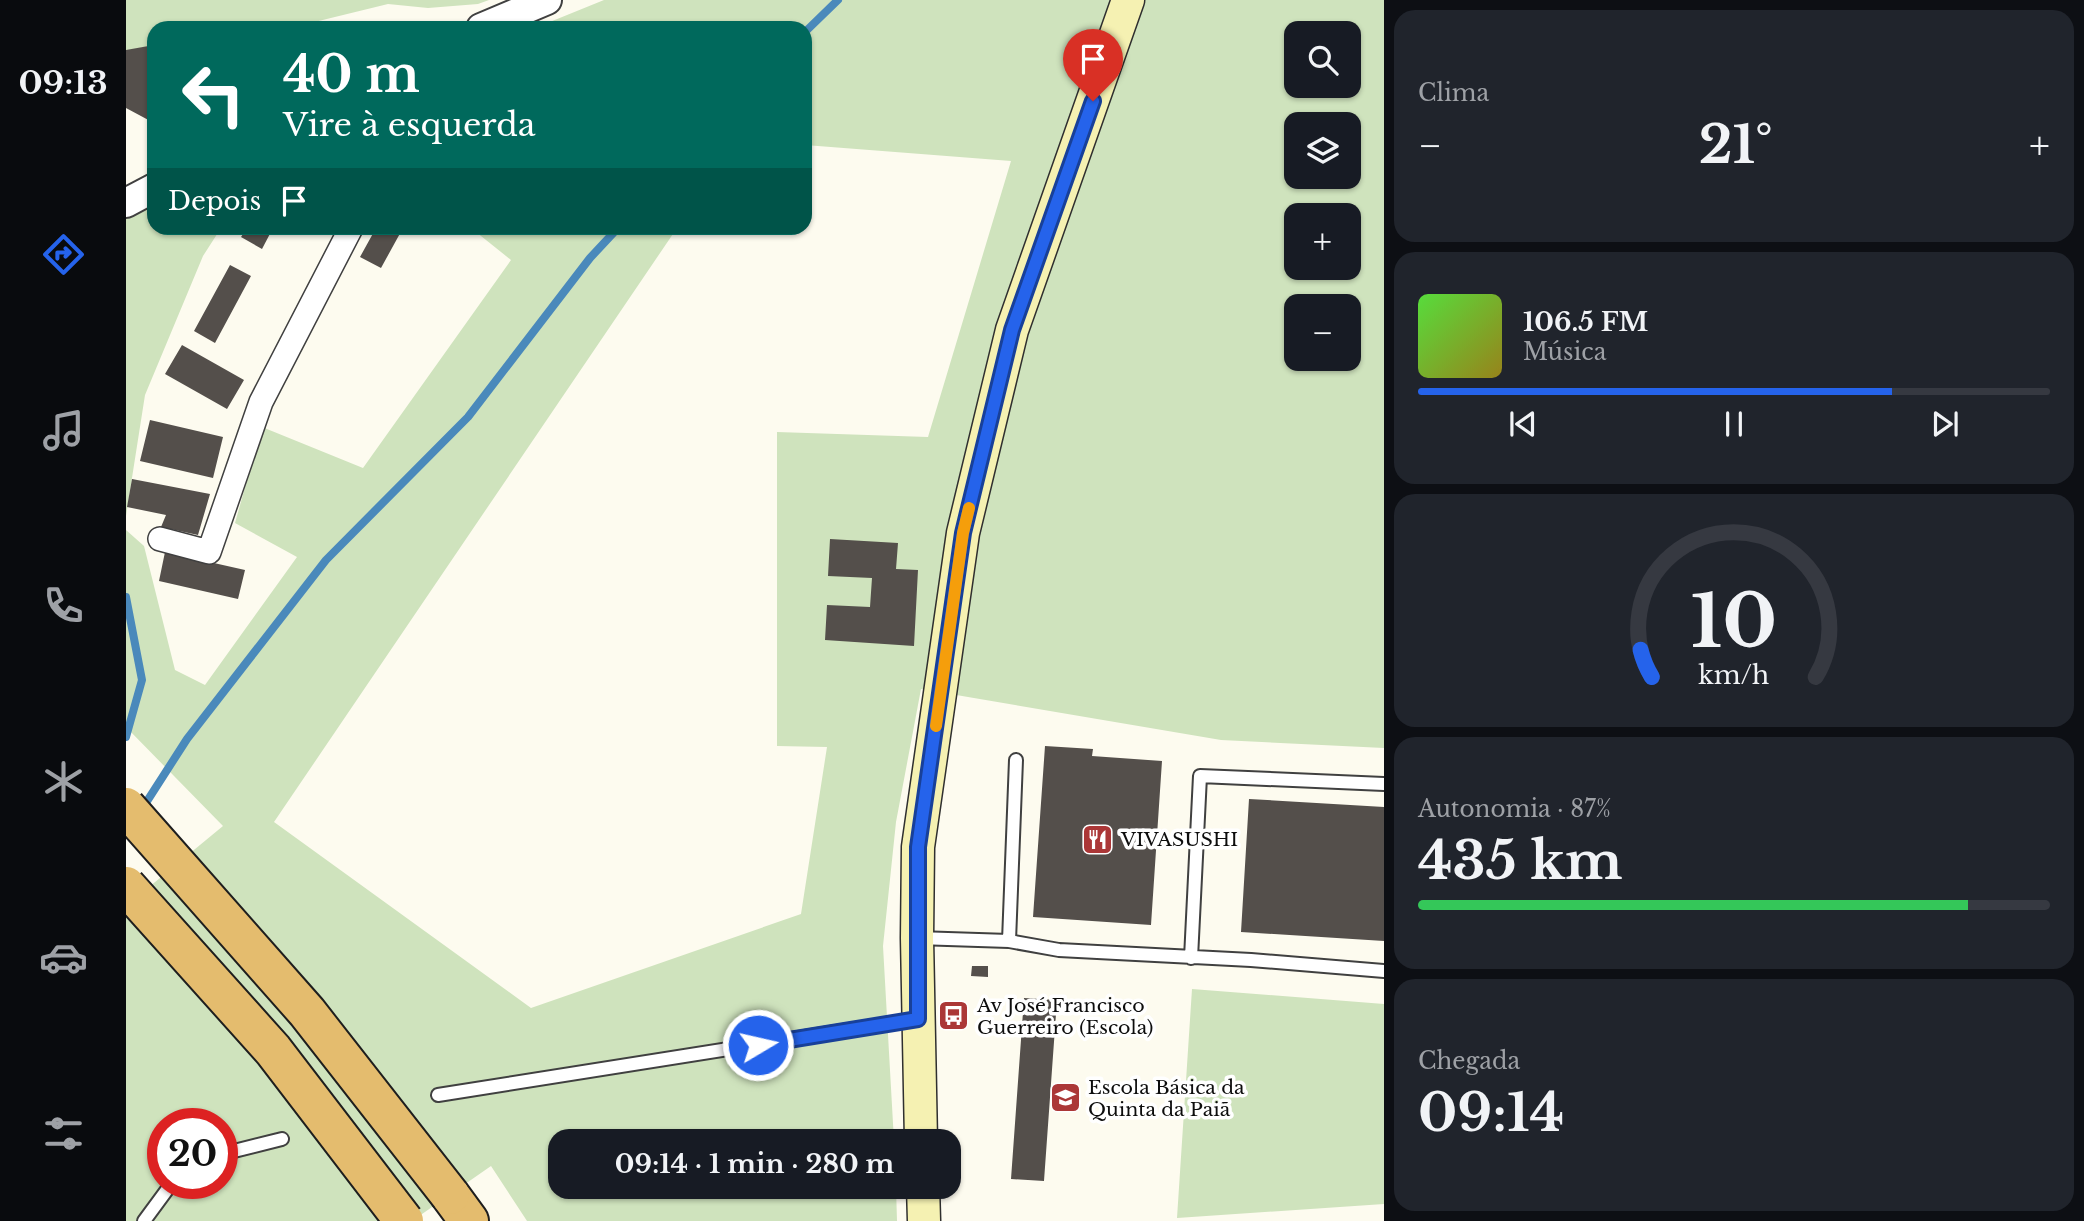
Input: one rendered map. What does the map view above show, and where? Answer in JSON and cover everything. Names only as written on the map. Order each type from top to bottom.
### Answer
[{"type":"highway","points":[[126,807],[307,1012],[459,1208]]},
{"type":"highway","points":[[126,886],[273,1050],[404,1221]]},
{"type":"main road","points":[[921,1129],[918,847],[963,533],[1012,330],[1128,0]]},
{"type":"main road","points":[[922,1199],[923,1221]]},
{"type":"street","points":[[498,21],[547,0]]},
{"type":"street","points":[[126,203],[147,192]]},
{"type":"street","points":[[160,539],[209,552],[261,402],[347,235]]},
{"type":"lane","points":[[1009,941],[1016,760]]},
{"type":"lane","points":[[1192,958],[1200,776],[1384,784]]},
{"type":"lane","points":[[917,938],[1009,941],[1059,950],[1384,971]]},
{"type":"lane","points":[[438,1095],[918,1019]]},
{"type":"lane","points":[[238,1150],[282,1139]]},
{"type":"lane","points":[[144,1221],[160,1199]]},
{"type":"green space","points":[[126,0],[489,0],[478,4],[428,8],[388,4],[319,21],[147,21],[147,46],[126,51]]},
{"type":"green space","points":[[604,0],[1384,0],[1384,748],[1221,740],[921,689],[896,822],[883,946],[893,1129],[548,1129],[548,1199],[896,1199],[897,1221],[527,1221],[491,1166],[412,1221],[126,1221],[126,906],[223,826],[126,727],[126,530],[144,546],[175,670],[205,685],[297,557],[235,523],[262,427],[363,468],[511,260],[480,235],[672,235],[274,822],[531,1008],[801,914],[827,747],[777,746],[777,432],[928,437],[1011,161],[812,146],[812,21],[552,21]]},
{"type":"green space","points":[[147,208],[147,235],[216,235],[203,256],[145,395],[126,516],[126,219]]},
{"type":"green space","points":[[1192,989],[1384,1004],[1384,1204],[1177,1218]]},
{"type":"building","points":[[147,46],[147,119],[126,108],[126,50]]},
{"type":"building","points":[[242,235],[269,235],[262,249],[241,237]]},
{"type":"building","points":[[372,235],[399,235],[381,268],[360,257]]},
{"type":"building","points":[[230,265],[251,276],[215,343],[194,331]]},
{"type":"building","points":[[182,345],[244,380],[227,409],[165,374]]},
{"type":"building","points":[[150,420],[223,437],[213,478],[140,461]]},
{"type":"building","points":[[132,479],[210,494],[198,535],[161,527],[166,515],[127,507]]},
{"type":"building","points":[[830,539],[898,543],[896,569],[918,570],[914,646],[825,640],[827,605],[870,607],[872,578],[828,576]]},
{"type":"building","points":[[165,552],[245,570],[238,599],[159,581]]},
{"type":"building","name":"VIVASUSHI","points":[[1045,746],[1093,749],[1092,756],[1162,761],[1151,925],[1033,917]]},
{"type":"building","points":[[1249,799],[1384,807],[1384,941],[1241,932]]},
{"type":"building","points":[[972,966],[988,966],[988,977],[971,976]]},
{"type":"building","points":[[1024,998],[1057,1000],[1044,1181],[1011,1179]]},
{"type":"waterway","points":[[812,25],[838,0]]},
{"type":"waterway","points":[[142,809],[187,739],[326,560],[468,417],[590,258],[611,235]]},
{"type":"waterway","points":[[126,597],[142,680],[126,737]]},
{"type":"slow traffic","points":[[936,726],[963,533],[969,508]]},
{"type":"place","name":"VIVASUSHI","points":[[1098,839]]},
{"type":"place","name":"Av José Francisco Guerreiro (Escola)","points":[[954,1016]]},
{"type":"place","name":"Escola Básica da Quinta da Paiã","points":[[1065,1098]]},
{"type":"route","points":[[758,1045],[918,1019],[918,847],[963,533],[1012,330],[1093,101]]}]
